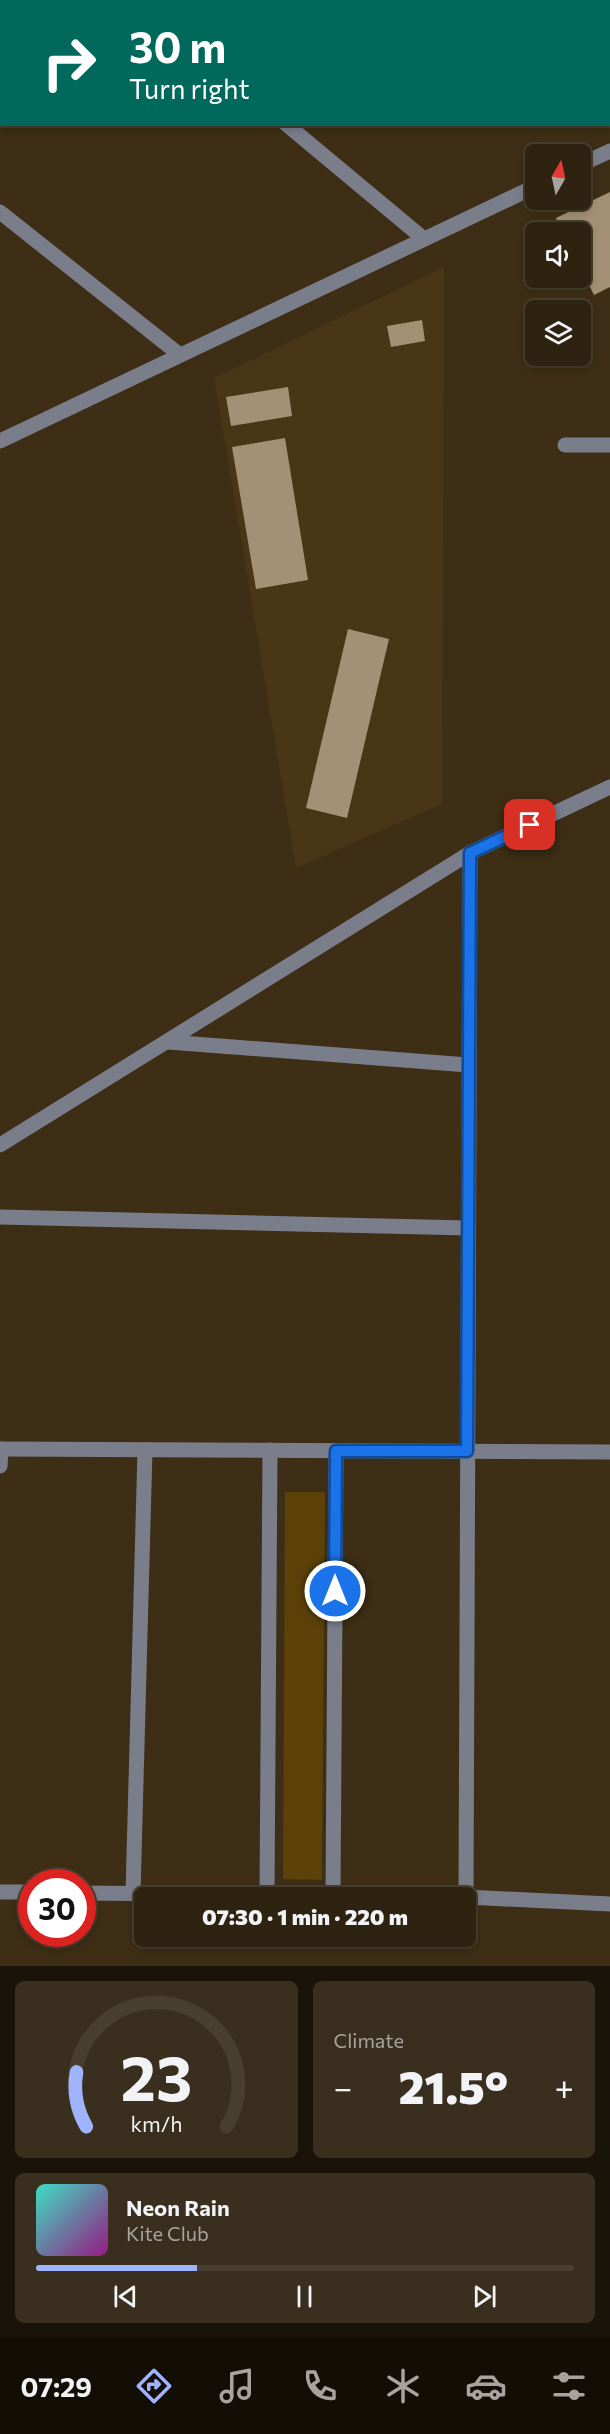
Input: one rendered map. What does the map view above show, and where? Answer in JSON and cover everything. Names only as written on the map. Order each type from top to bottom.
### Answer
[{"type":"street","points":[[288,126],[424,239]]},
{"type":"street","points":[[591,160],[610,151]]},
{"type":"street","points":[[0,441],[525,191]]},
{"type":"street","points":[[0,212],[180,355]]},
{"type":"street","points":[[565,445],[610,445]]},
{"type":"street","points":[[0,1144],[470,853],[610,787]]},
{"type":"street","points":[[466,1887],[470,853]]},
{"type":"street","points":[[168,1042],[468,1065]]},
{"type":"street","points":[[0,1217],[468,1228]]},
{"type":"street","points":[[0,1466],[0,1449],[610,1452]]},
{"type":"street","points":[[96,1893],[133,1893],[146,1450]]},
{"type":"street","points":[[267,1887],[270,1450]]},
{"type":"street","points":[[333,1887],[336,1451]]},
{"type":"street","points":[[0,1892],[18,1892]]},
{"type":"street","points":[[476,1897],[610,1904]]},
{"type":"shaded area","points":[[444,267],[442,804],[296,868],[214,378]]},
{"type":"shaded area","points":[[285,1492],[325,1492],[322,1880],[283,1879]]},
{"type":"building","points":[[610,192],[610,287],[594,295],[590,288],[591,222],[558,222],[556,218],[573,210],[591,210],[591,201]]},
{"type":"building","points":[[422,320],[425,341],[391,347],[387,326]]},
{"type":"building","points":[[288,387],[292,416],[231,426],[226,397]]},
{"type":"building","points":[[285,438],[308,580],[256,589],[232,447]]},
{"type":"building","points":[[348,629],[389,639],[347,818],[306,808]]},
{"type":"route","points":[[335,1591],[336,1451],[467,1451],[470,853],[530,825]]}]
